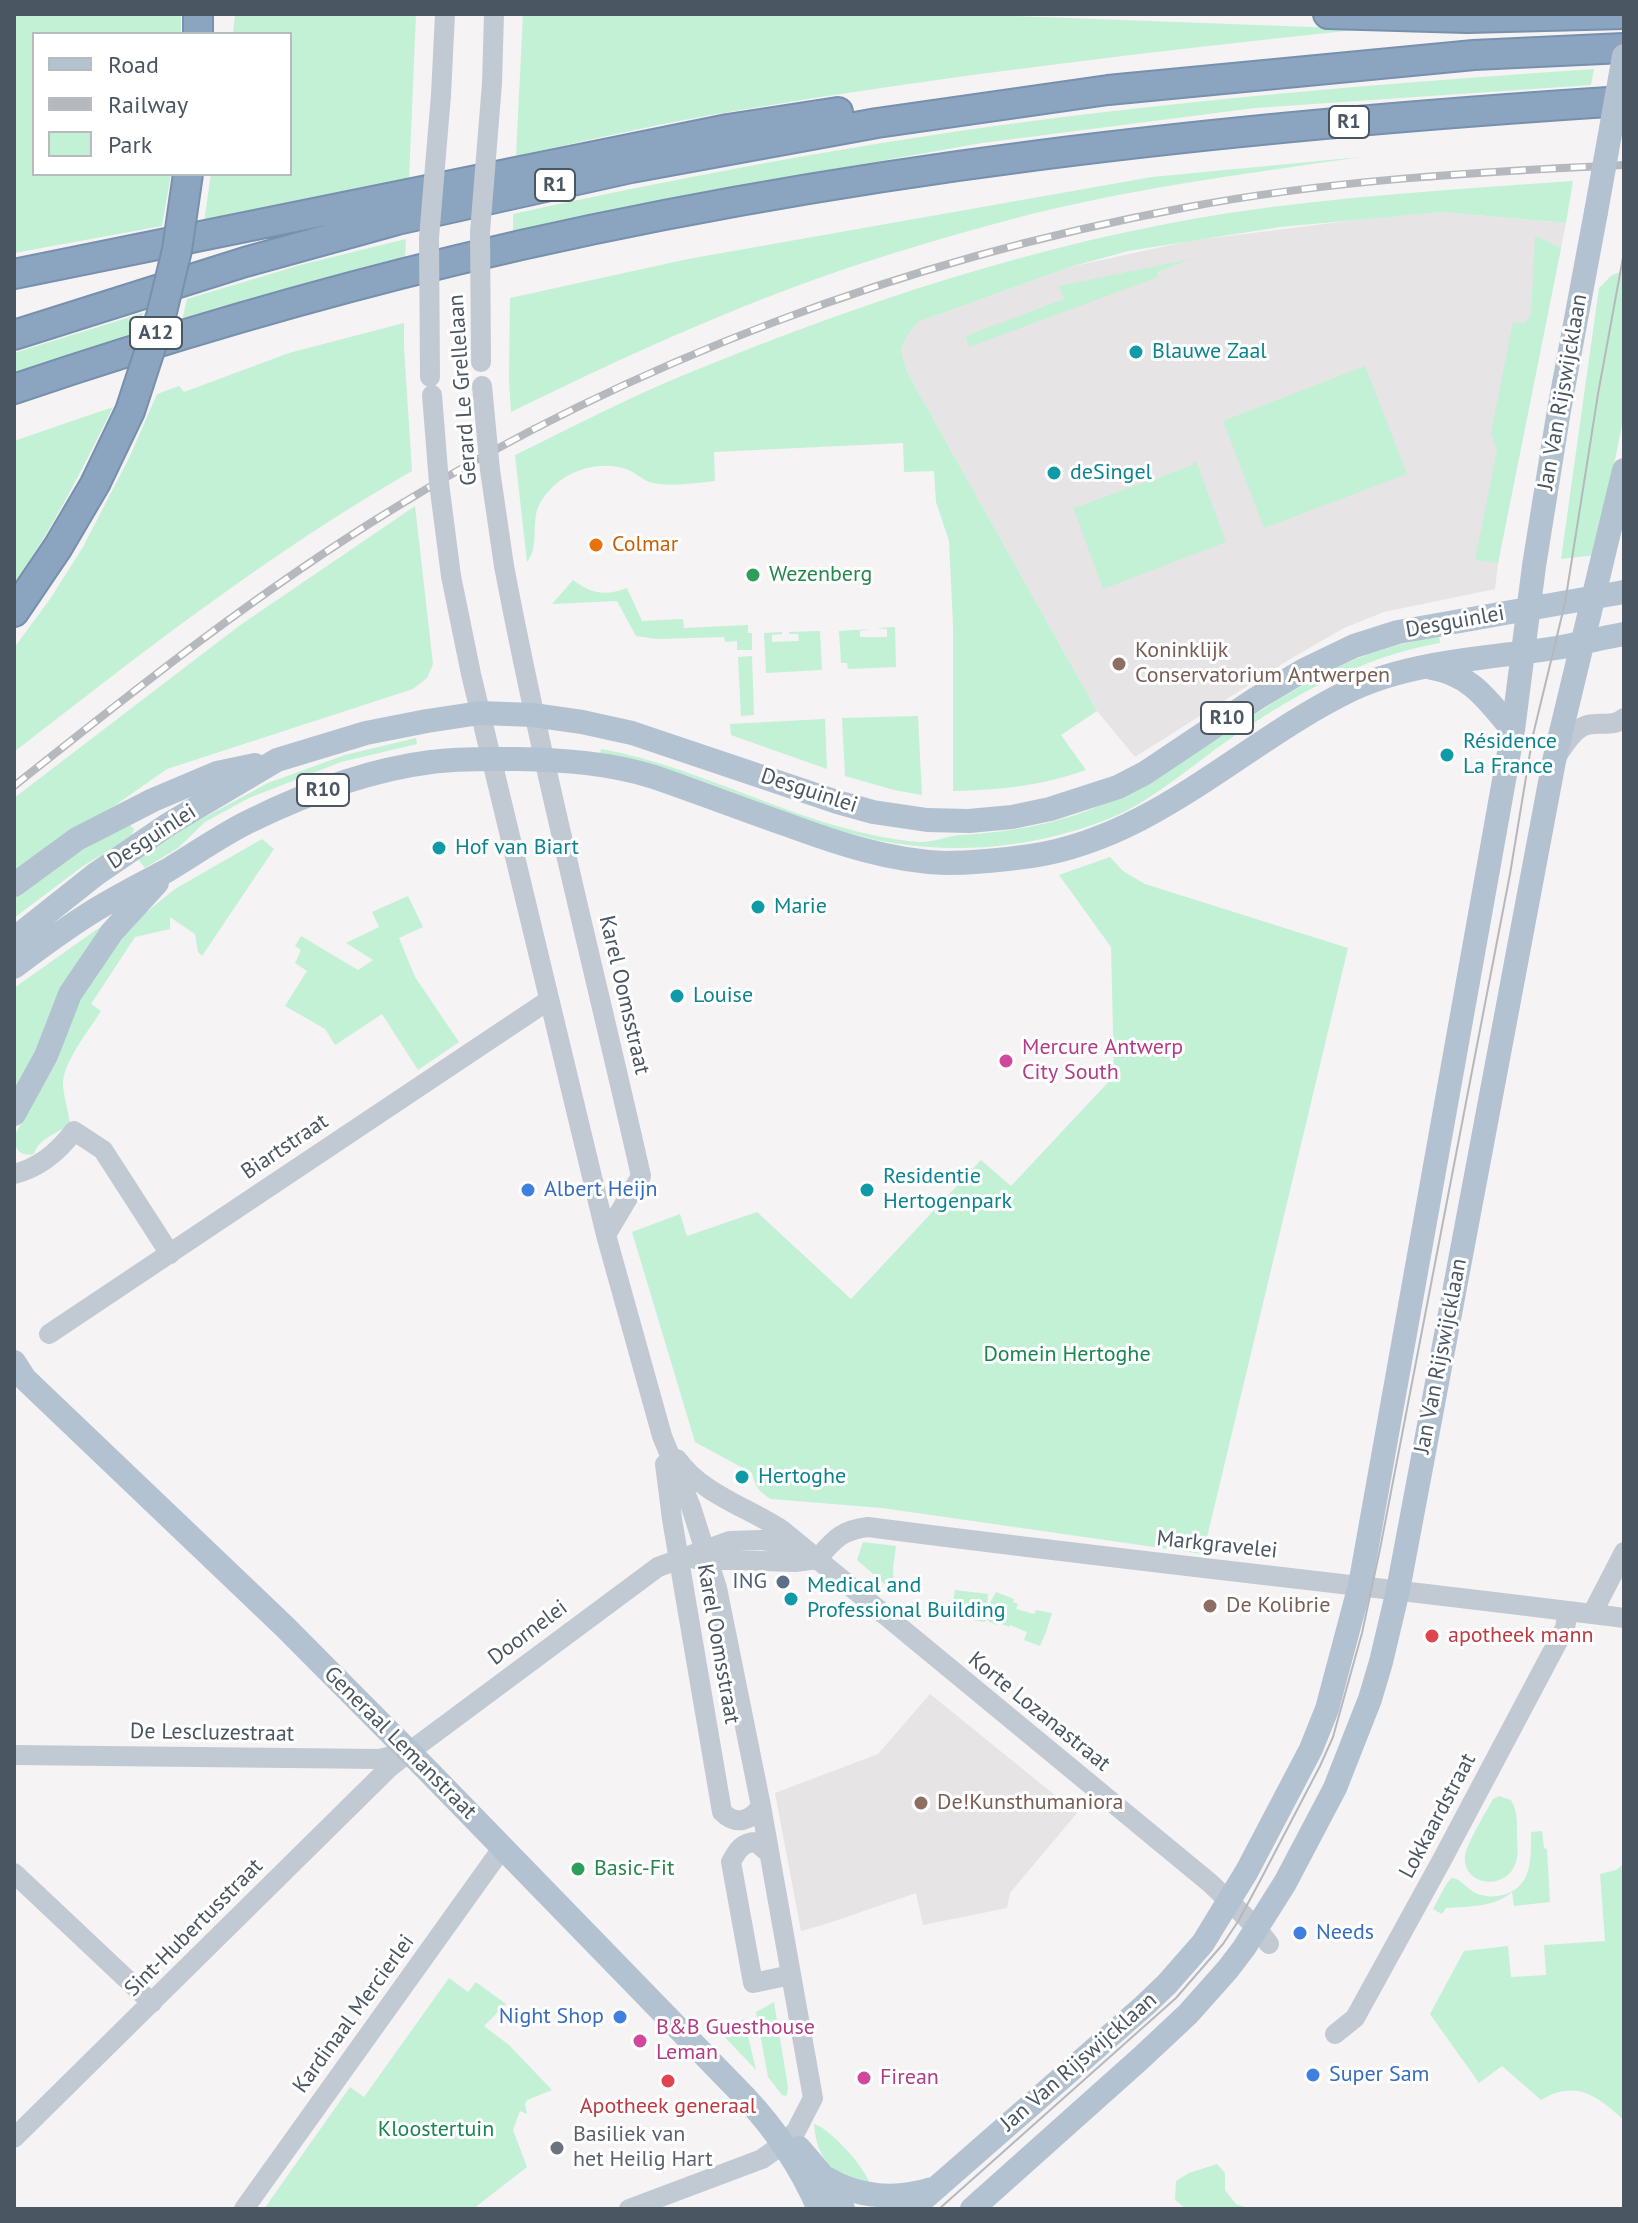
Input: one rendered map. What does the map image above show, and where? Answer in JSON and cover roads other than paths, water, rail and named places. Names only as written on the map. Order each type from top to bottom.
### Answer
[{"type":"highway","points":[[1328,14],[1467,18],[1624,14]]},
{"type":"highway","name":"R1","points":[[14,335],[245,262],[397,220],[631,168],[877,123],[1108,90],[1474,55],[1624,48]]},
{"type":"highway","points":[[14,274],[728,129],[1036,81],[1108,90]]},
{"type":"highway","name":"R1","points":[[14,389],[262,312],[457,260],[644,220],[824,187],[1221,133],[1624,101]]},
{"type":"highway","name":"A12","points":[[14,612],[58,547],[95,484],[130,411],[161,316],[177,250],[188,176]]},
{"type":"main road","name":"Jan Van Rijswijcklaan","points":[[912,2209],[1160,1991],[1203,1943],[1231,1901],[1296,1781],[1327,1709],[1360,1585],[1513,730],[1559,410],[1624,56]]},
{"type":"main road","name":"Jan Van Rijswijcklaan","points":[[972,2209],[1188,2014],[1263,1936],[1285,1883],[1324,1811],[1370,1699],[1398,1590],[1554,761],[1594,597],[1620,515],[1624,470]]},
{"type":"main road","name":"Desguinlei","points":[[14,939],[96,874],[169,824],[277,760],[366,733],[480,713],[533,715],[632,733],[873,812],[927,820],[969,821],[1012,817],[1050,809],[1118,787],[1145,773],[1292,677],[1354,646],[1398,632],[1624,592]]},
{"type":"main road","name":"Desguinlei","points":[[14,967],[103,905],[248,822],[358,777],[435,761],[543,759],[585,762],[649,776],[824,839],[874,853],[944,863],[994,860],[1037,855],[1086,842],[1129,825],[1203,783],[1281,729],[1357,686],[1425,667],[1562,647],[1624,634]]},
{"type":"main road","points":[[1425,667],[1450,671],[1460,677],[1483,695],[1513,730]]},
{"type":"main road","points":[[14,885],[77,839],[153,800],[217,773],[277,760]]},
{"type":"main road","points":[[14,1114],[46,1056],[70,994],[112,932],[169,869]]},
{"type":"main road","name":"Generaal Lemanstraat","points":[[18,1371],[285,1627],[503,1847],[824,2177],[843,2209]]},
{"type":"main road","name":"Generaal Lemanstraat","points":[[786,2141],[819,2209]]},
{"type":"main road","points":[[824,2177],[838,2186],[875,2195],[902,2196],[936,2188]]},
{"type":"street","name":"Gerard Le Grellelaan","points":[[445,14],[429,238],[430,377],[451,576],[491,759]]},
{"type":"street","name":"Gerard Le Grellelaan","points":[[494,14],[492,83],[480,232],[481,362],[490,470],[504,566],[543,759]]},
{"type":"street","name":"Jan Van Rijswijcklaan","points":[[1554,761],[1579,729],[1587,725],[1622,725]]},
{"type":"street","name":"Karel Oomsstraat","points":[[491,759],[606,1235],[662,1436],[691,1507],[719,1596],[761,1806],[813,2098],[796,2131],[786,2141]]},
{"type":"street","name":"Karel Oomsstraat","points":[[543,759],[641,1176],[606,1235]]},
{"type":"street","name":"Biartstraat","points":[[49,1334],[549,1000]]},
{"type":"street","points":[[14,1174],[58,1151],[74,1131],[103,1150],[170,1254]]},
{"type":"street","points":[[14,1154],[25,1161],[58,1151]]},
{"type":"street","name":"Karel Oomsstraat","points":[[662,1436],[693,1477],[767,1521],[799,1545]]},
{"type":"street","name":"Karel Oomsstraat","points":[[662,1436],[679,1559],[722,1812],[735,1821],[743,1820],[751,1818],[761,1806]]},
{"type":"street","name":"Markgravelei","points":[[817,1559],[842,1533],[868,1527],[1624,1618]]},
{"type":"street","points":[[706,1554],[723,1543],[761,1540],[799,1545],[817,1559]]},
{"type":"street","points":[[1592,1614],[1624,1552]]},
{"type":"street","points":[[679,1559],[706,1554],[795,1562],[817,1559]]},
{"type":"street","name":"Doornelei","points":[[409,1752],[624,1590],[658,1567],[679,1559]]},
{"type":"street","name":"Korte Lozanastraat","points":[[817,1559],[1231,1901]]},
{"type":"street","name":"Lokkaardstraat","points":[[1335,2034],[1355,2018],[1565,1628],[1568,1611]]},
{"type":"street","name":"De Lescluzestraat","points":[[14,1755],[379,1759],[409,1752]]},
{"type":"street","name":"Sint-Hubertusstraat","points":[[14,2138],[389,1768],[409,1752]]},
{"type":"street","points":[[769,1853],[756,1842],[749,1842],[742,1845],[731,1862],[753,1983],[791,1975]]},
{"type":"street","name":"Kardinaal Mercierlei","points":[[244,2209],[503,1847]]},
{"type":"street","points":[[14,1873],[152,2003]]},
{"type":"street","points":[[1231,1901],[1263,1936]]},
{"type":"street","points":[[629,2209],[762,2159],[786,2141]]},
{"type":"tram line","points":[[939,2209],[1176,1998],[1223,1944],[1261,1879],[1333,1737],[1362,1633],[1380,1549],[1510,874],[1533,735],[1565,603],[1624,252]]},
{"type":"railway","points":[[14,786],[247,607],[393,509],[485,455],[579,406],[774,322],[976,256],[1183,208],[1348,184],[1458,174],[1624,165]]},
{"type":"place","name":"Blauwe Zaal","points":[[1136,352]]},
{"type":"place","name":"deSingel","points":[[1054,473]]},
{"type":"place","name":"Colmar","points":[[596,545]]},
{"type":"place","name":"Wezenberg","points":[[753,575]]},
{"type":"place","name":"Koninklijk Conservatorium Antwerpen","points":[[1119,664]]},
{"type":"place","name":"Résidence La France","points":[[1447,755]]},
{"type":"place","name":"Hof van Biart","points":[[439,848]]},
{"type":"place","name":"Marie","points":[[758,907]]},
{"type":"place","name":"Louise","points":[[677,996]]},
{"type":"place","name":"Mercure Antwerp City South","points":[[1006,1061]]},
{"type":"place","name":"Albert Heijn","points":[[528,1190]]},
{"type":"place","name":"Residentie Hertogenpark","points":[[867,1190]]},
{"type":"place","name":"Hertoghe","points":[[742,1477]]},
{"type":"place","name":"ING","points":[[783,1582]]},
{"type":"place","name":"Medical and Professional Building","points":[[791,1599]]},
{"type":"place","name":"De Kolibrie","points":[[1210,1606]]},
{"type":"place","name":"apotheek mann","points":[[1432,1636]]},
{"type":"place","name":"De!Kunsthumaniora","points":[[921,1803]]},
{"type":"place","name":"Basic-Fit","points":[[578,1869]]},
{"type":"place","name":"Needs","points":[[1300,1933]]},
{"type":"place","name":"Night Shop","points":[[620,2017]]},
{"type":"place","name":"B&B Guesthouse Leman","points":[[640,2041]]},
{"type":"place","name":"Super Sam","points":[[1313,2075]]},
{"type":"place","name":"Firean","points":[[864,2078]]},
{"type":"place","name":"Apotheek generaal","points":[[668,2081]]},
{"type":"place","name":"Basiliek van het Heilig Hart","points":[[557,2148]]},
{"type":"park label","name":"Domein Hertoghe","points":[[1067,1355]]},
{"type":"park label","name":"Kloostertuin","points":[[436,2130]]}]
